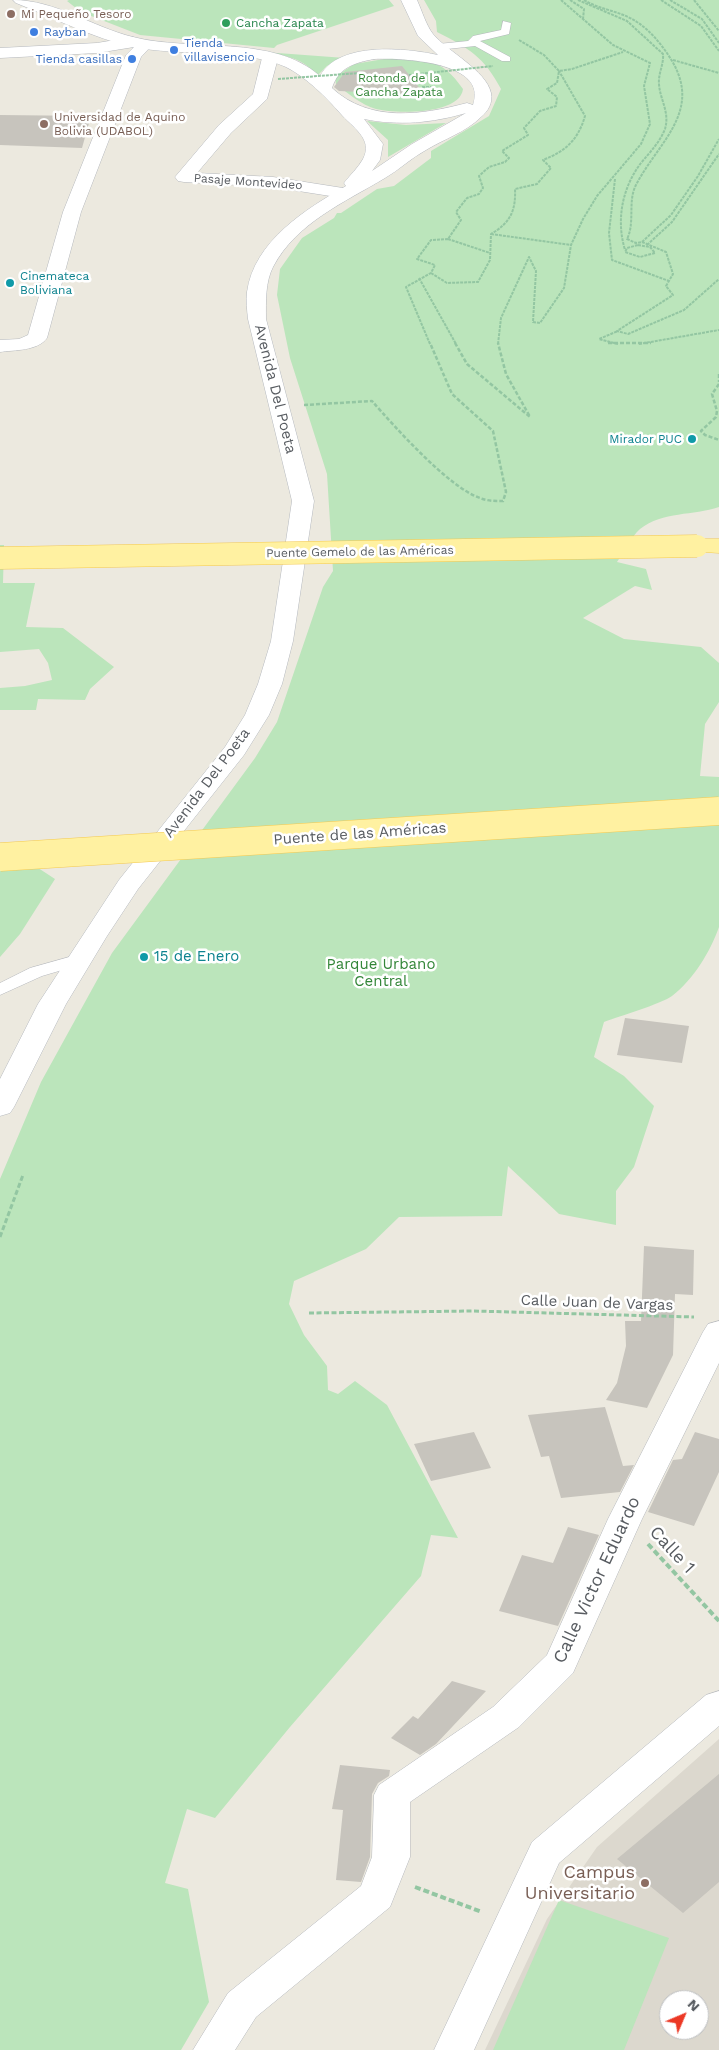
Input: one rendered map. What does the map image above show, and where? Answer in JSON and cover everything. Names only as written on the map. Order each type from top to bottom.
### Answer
[{"type":"main road","points":[[21,0],[115,37],[139,43],[270,58],[296,65],[336,100],[364,113],[400,118],[428,118],[467,108],[483,99],[484,92],[478,82],[426,36],[409,0]]},
{"type":"main road","points":[[0,53],[97,48],[139,43]]},
{"type":"main road","points":[[0,346],[22,344],[37,338],[72,212],[139,43]]},
{"type":"main road","points":[[324,88],[332,70],[342,64],[369,56],[385,54],[418,56],[462,66]]},
{"type":"main road","name":"Pasaje Montevideo","points":[[270,58],[261,96],[226,130],[184,177],[281,182],[343,193]]},
{"type":"main road","name":"Avenida Del Poeta","points":[[0,1107],[52,1004],[80,959],[128,885],[235,750],[257,714],[270,684],[282,641],[303,501],[281,407],[257,319],[255,302],[257,283],[266,264],[292,229],[343,193],[381,173],[416,148],[463,122],[478,111],[483,99]]},
{"type":"main road","name":"Avenida Del Poeta","points":[[336,100],[375,140],[377,149],[370,164],[343,193]]},
{"type":"main road","name":"Puente Gemelo de las Américas","points":[[0,558],[719,546]]},
{"type":"main road","name":"Puente de las Américas","points":[[0,857],[719,811]]},
{"type":"main road","name":"Calle Victor Eduardo","points":[[213,2050],[242,2005],[378,1896],[391,1857],[392,1795],[506,1716],[561,1664],[709,1325]]},
{"type":"main road","points":[[454,2050],[545,1853],[719,1705]]},
{"type":"lane","points":[[476,42],[473,39],[506,28]]},
{"type":"lane","points":[[438,47],[476,42],[506,59]]},
{"type":"lane","points":[[0,990],[36,972],[80,959]]},
{"type":"path","points":[[419,278],[468,364],[530,417],[511,388],[501,362],[498,352],[500,324],[529,257],[536,271],[533,322],[540,323],[564,288],[571,245],[597,196],[615,178],[641,144],[650,124],[644,86],[650,63],[630,57],[609,43],[561,0]]},
{"type":"path","points":[[570,0],[584,9],[583,19]]},
{"type":"path","points":[[578,0],[586,6],[619,16],[631,23],[663,54],[664,61],[659,85],[669,116],[656,146],[638,166],[624,194],[621,239],[627,254],[635,257],[645,257],[655,253],[653,248],[642,242]]},
{"type":"path","points":[[584,0],[636,21],[650,33],[672,60],[684,91],[683,100],[657,155],[644,170],[633,192],[630,235],[627,239],[636,244],[642,242],[671,216],[719,139]]},
{"type":"path","points":[[661,0],[701,26],[719,51]]},
{"type":"path","points":[[670,0],[702,19],[719,44]]},
{"type":"path","points":[[694,0],[709,16],[719,31]]},
{"type":"path","points":[[491,234],[507,225],[516,207],[515,189],[536,184],[551,168],[543,160],[562,153],[575,141],[582,130],[585,116],[559,71],[544,55],[506,28]]},
{"type":"path","points":[[559,71],[623,52]]},
{"type":"path","points":[[672,60],[719,73]]},
{"type":"path","points":[[409,75],[493,66]]},
{"type":"path","points":[[448,239],[461,220],[456,212],[467,198],[479,194],[483,188],[479,176],[489,167],[505,162],[508,158],[502,152],[507,146],[523,142],[528,135],[524,128],[540,111],[556,106],[557,97],[547,89],[557,83],[559,71]]},
{"type":"path","points":[[278,79],[359,73]]},
{"type":"path","points":[[707,161],[718,156]]},
{"type":"path","points":[[647,245],[672,222],[718,156]]},
{"type":"path","points":[[615,178],[609,233],[612,260],[669,281]]},
{"type":"path","points":[[491,234],[571,245]]},
{"type":"path","points":[[431,273],[436,278],[451,284],[478,282],[490,260],[491,234]]},
{"type":"path","points":[[281,407],[372,401],[390,422],[429,459],[474,496],[489,501],[503,501],[506,492],[493,431],[452,394],[406,287],[419,278],[431,273],[435,265],[417,258],[431,240],[448,239],[490,253]]},
{"type":"path","points":[[621,239],[633,245],[647,245],[666,252],[673,274],[666,286],[673,295],[618,331],[599,339],[605,343],[619,344],[672,341],[719,330]]},
{"type":"path","points":[[625,250],[633,245]]},
{"type":"path","points":[[618,331],[620,334],[628,334],[684,310],[719,279]]},
{"type":"path","points":[[719,374],[719,383],[711,392],[711,399],[717,411],[717,417],[702,428],[701,431],[705,435],[719,440]]},
{"type":"path","points":[[0,1237],[22,1175]]},
{"type":"path","name":"Calle Juan de Vargas","points":[[309,1313],[474,1311],[709,1325]]},
{"type":"path","name":"Calle 1","points":[[625,1519],[719,1620]]},
{"type":"path","points":[[384,1876],[513,1923]]},
{"type":"shaded area","name":"Campus Universitario","points":[[719,1739],[719,2050],[485,2050],[547,1919],[597,1847]]},
{"type":"green space","name":"Cancha Zapata","points":[[389,0],[394,6],[277,45],[274,48],[140,35],[81,12],[67,1]]},
{"type":"green space","name":"Parque Urbano Central","points":[[424,0],[719,0],[719,507],[658,519],[640,529],[617,562],[646,569],[652,590],[635,586],[583,618],[624,639],[701,647],[719,663],[719,702],[705,724],[700,776],[719,777],[719,927],[711,946],[694,973],[672,996],[604,1022],[594,1057],[624,1076],[654,1106],[634,1167],[616,1191],[616,1225],[559,1214],[508,1166],[502,1216],[399,1217],[366,1249],[294,1281],[289,1304],[304,1335],[327,1366],[328,1390],[338,1394],[355,1381],[387,1405],[458,1538],[431,1535],[421,1576],[290,1727],[215,1818],[187,1809],[165,1883],[188,1889],[209,2002],[181,2050],[0,2050],[0,1179],[41,1082],[112,953],[255,758],[277,722],[323,587],[333,571],[327,474],[290,358],[277,295],[280,269],[302,238],[334,218],[337,213],[341,213],[377,189],[394,186],[431,158],[431,151],[489,116],[501,89],[495,78],[475,54],[437,32],[436,21]]},
{"type":"green space","points":[[264,52],[345,58],[327,66],[317,76],[300,61]]},
{"type":"green space","name":"Rotonda de la Cancha Zapata","points":[[390,58],[423,60],[440,66],[463,89],[459,98],[451,104],[426,111],[385,111],[365,104],[336,84],[335,77],[354,64]]},
{"type":"green space","points":[[367,121],[406,125],[446,123],[388,157],[388,140]]},
{"type":"green space","points":[[0,545],[4,545],[3,583],[35,583],[26,627],[63,628],[114,667],[90,689],[85,700],[38,699],[36,710],[0,710],[0,688],[25,686],[52,680],[48,663],[39,649],[0,652]]},
{"type":"green space","points":[[0,843],[55,879],[20,934],[0,957]]},
{"type":"green space","points":[[559,1900],[669,1938],[624,2050],[493,2050]]},
{"type":"building","points":[[402,66],[425,95],[339,91],[334,87],[345,72]]},
{"type":"building","name":"Universidad de Aquino Bolivia (UDABOL)","points":[[0,115],[91,116],[82,148],[0,145]]},
{"type":"building","points":[[625,1018],[689,1026],[682,1063],[617,1055]]},
{"type":"building","points":[[644,1246],[694,1250],[693,1295],[675,1294],[673,1355],[647,1408],[606,1400],[617,1383],[626,1346],[625,1321],[641,1321]]},
{"type":"building","points":[[605,1407],[623,1466],[634,1465],[620,1492],[561,1498],[549,1456],[541,1457],[528,1415]]},
{"type":"building","points":[[474,1432],[491,1468],[431,1481],[414,1444]]},
{"type":"building","points":[[695,1432],[719,1439],[719,1472],[694,1526],[648,1512],[673,1460],[682,1459]]},
{"type":"building","points":[[568,1527],[599,1535],[558,1626],[499,1611],[522,1555],[553,1563]]},
{"type":"building","points":[[452,1681],[486,1691],[436,1744],[420,1755],[391,1738],[413,1716],[418,1719]]},
{"type":"building","points":[[340,1765],[390,1770],[389,1776],[378,1783],[372,1794],[370,1857],[361,1882],[336,1880],[343,1810],[332,1809]]},
{"type":"building","points":[[719,1774],[719,1882],[683,1913],[617,1859]]},
{"type":"place","name":"Mi Pequeño Tesoro","points":[[11,14]]},
{"type":"place","name":"Cancha Zapata","points":[[226,23]]},
{"type":"place","name":"Rayban","points":[[34,32]]},
{"type":"place","name":"Tienda villavisencio","points":[[174,50]]},
{"type":"place","name":"Tienda casillas","points":[[132,59]]},
{"type":"place","name":"Universidad de Aquino Bolivia (UDABOL)","points":[[44,124]]},
{"type":"place","name":"Cinemateca Boliviana","points":[[10,283]]},
{"type":"place","name":"Mirador PUC","points":[[692,439]]},
{"type":"place","name":"15 de Enero","points":[[144,957]]},
{"type":"place","name":"Campus Universitario","points":[[645,1883]]}]
